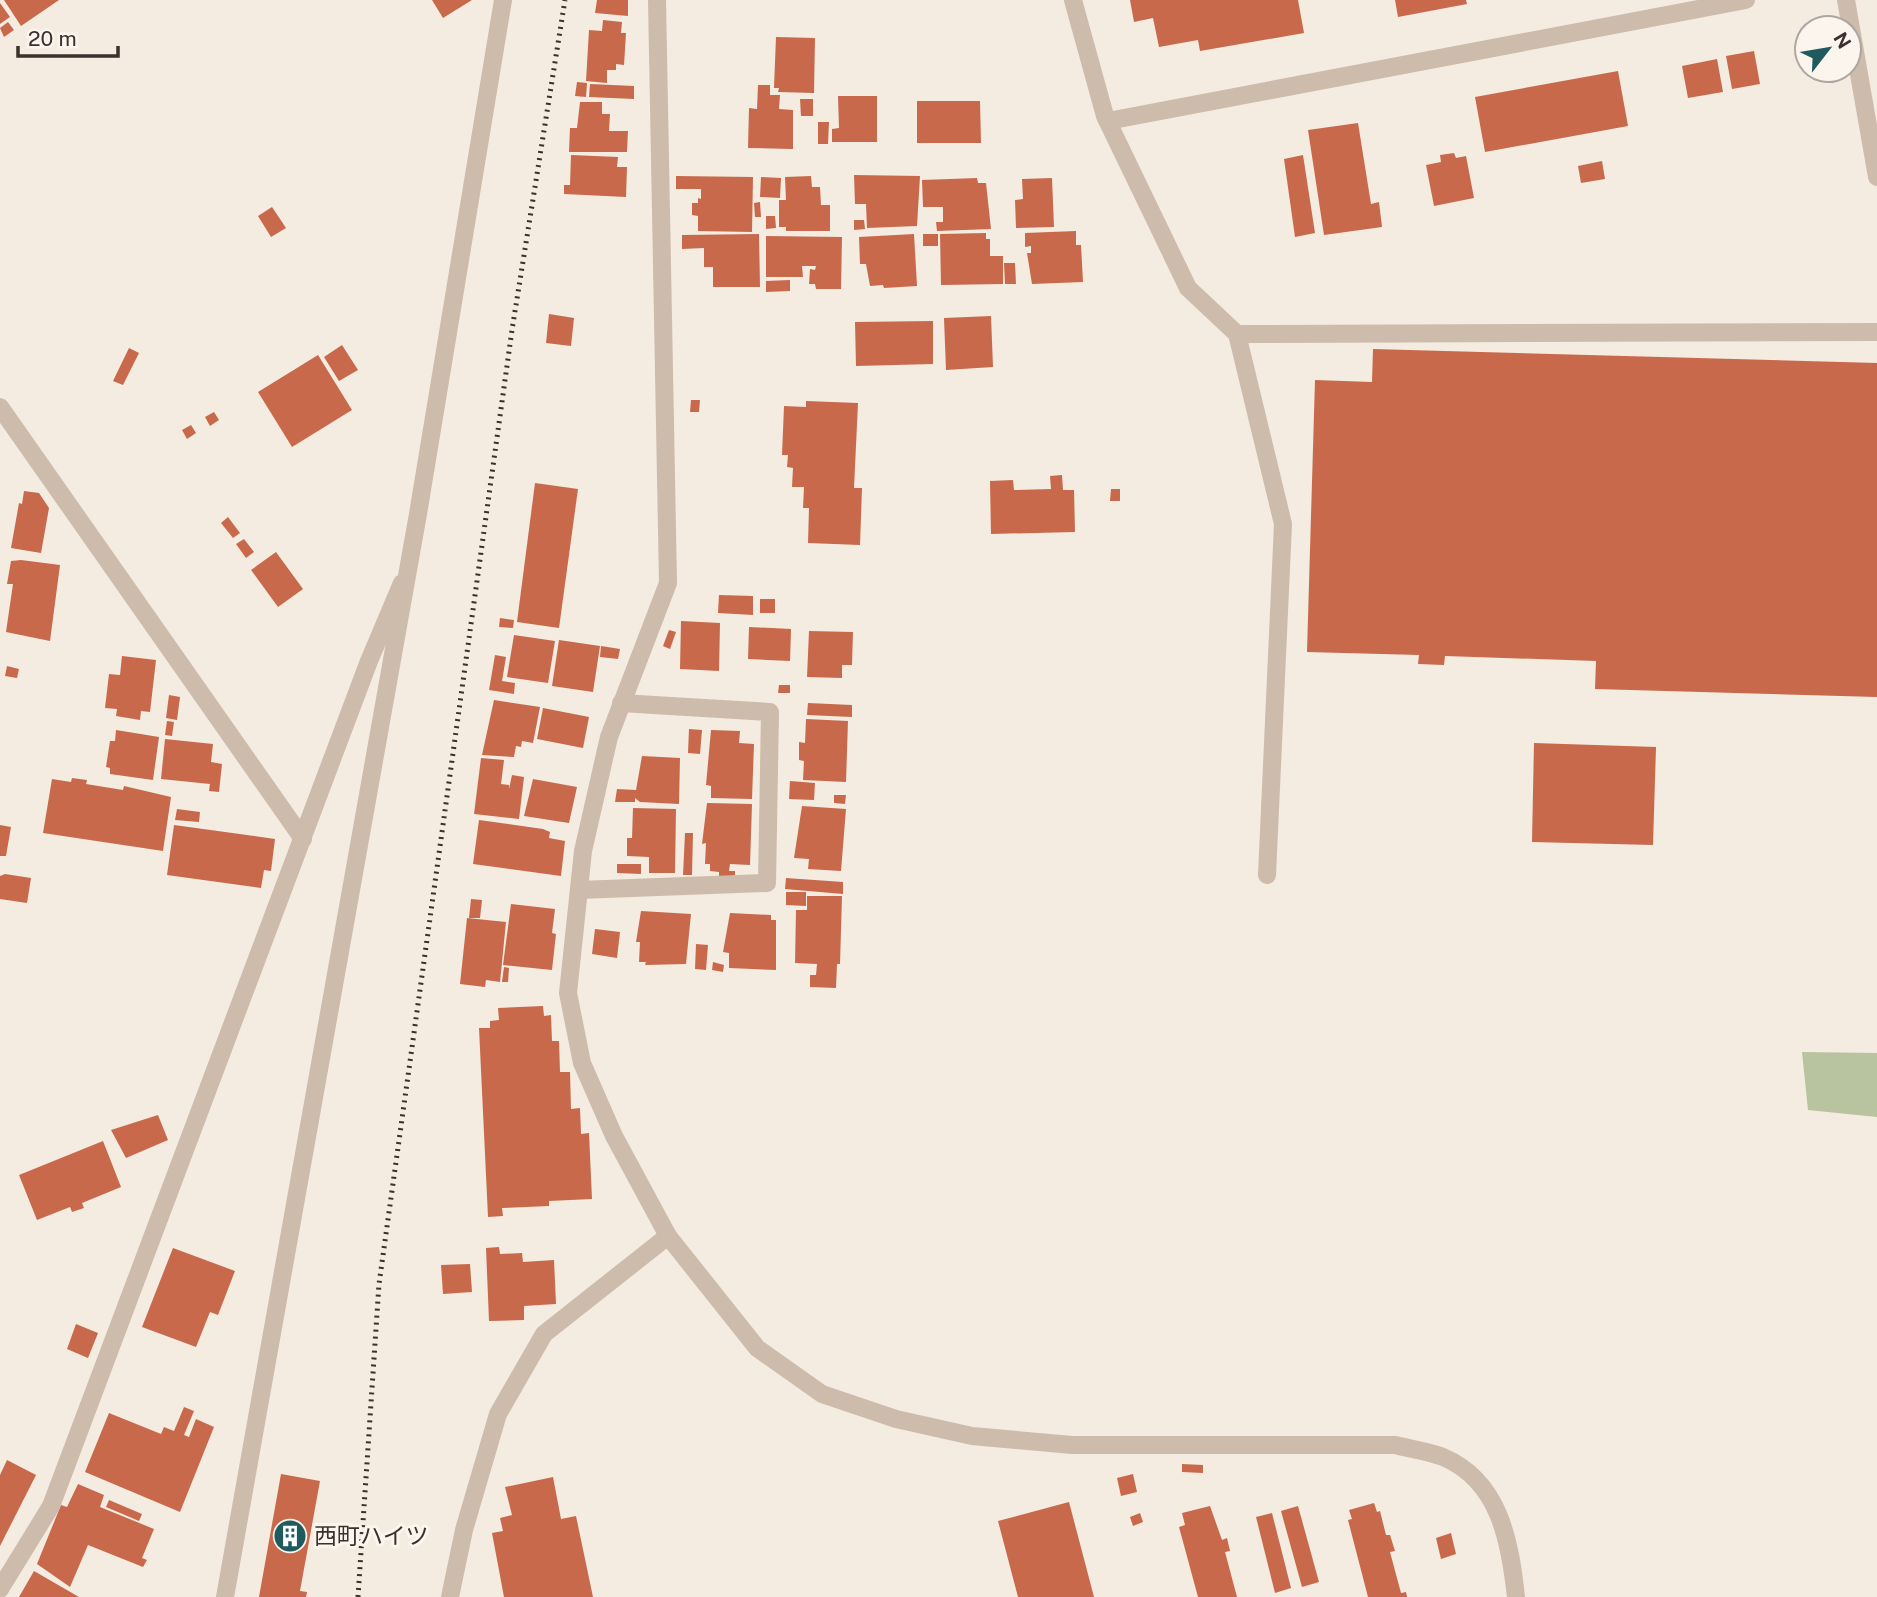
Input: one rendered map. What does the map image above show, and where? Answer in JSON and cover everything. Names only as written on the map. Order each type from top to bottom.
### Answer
[{"type":"street","points":[[225,1597],[409,565],[503,0]]},
{"type":"street","points":[[657,0],[668,583],[609,737],[583,851],[568,993],[582,1063],[614,1136],[668,1236],[757,1348],[822,1394],[896,1419],[972,1436],[1072,1445],[1395,1445],[1443,1457],[1478,1479],[1498,1512],[1510,1545],[1516,1597]]},
{"type":"street","points":[[1073,0],[1108,121],[1188,288],[1237,334],[1283,524],[1267,875]]},
{"type":"street","points":[[1108,121],[1746,0]]},
{"type":"street","points":[[1846,0],[1877,177]]},
{"type":"street","points":[[1237,334],[1877,332]]},
{"type":"street","points":[[0,407],[303,839]]},
{"type":"street","points":[[0,1588],[51,1506],[369,661],[409,565]]},
{"type":"street","points":[[579,890],[767,883],[770,712],[621,703]]},
{"type":"street","points":[[450,1597],[464,1530],[498,1414],[544,1334],[668,1236]]},
{"type":"green space","points":[[1802,1052],[1877,1053],[1877,1117],[1808,1110]]},
{"type":"building","points":[[4,0],[59,0],[21,26]]},
{"type":"building","points":[[432,0],[472,0],[443,18]]},
{"type":"building","points":[[597,0],[628,0],[628,16],[595,13]]},
{"type":"building","points":[[1130,0],[1298,0],[1304,33],[1200,51],[1198,40],[1159,47],[1153,18],[1134,22]]},
{"type":"building","points":[[1395,0],[1466,0],[1467,4],[1398,17]]},
{"type":"building","points":[[0,3],[10,17],[0,24]]},
{"type":"building","points":[[603,20],[622,22],[621,33],[626,33],[624,65],[616,64],[616,70],[607,70],[607,83],[586,81],[589,30],[602,31]]},
{"type":"building","points":[[8,22],[14,30],[4,37],[0,28]]},
{"type":"building","points":[[776,37],[815,38],[814,93],[778,92],[779,88],[774,88]]},
{"type":"building","points":[[1754,51],[1760,84],[1732,89],[1726,56]]},
{"type":"building","points":[[1717,59],[1723,92],[1688,98],[1682,66]]},
{"type":"building","points":[[1618,71],[1628,126],[1485,152],[1475,97]]},
{"type":"building","points":[[577,82],[587,83],[586,97],[575,96]]},
{"type":"building","points":[[590,84],[634,86],[634,99],[589,97]]},
{"type":"building","points":[[758,85],[770,85],[770,95],[780,95],[779,109],[793,110],[793,149],[748,148],[749,108],[757,109]]},
{"type":"building","points":[[838,96],[877,96],[877,142],[832,142],[832,129],[839,128]]},
{"type":"building","points":[[800,99],[813,99],[813,116],[801,116]]},
{"type":"building","points":[[917,101],[980,101],[981,143],[917,143]]},
{"type":"building","points":[[580,102],[602,102],[602,114],[610,114],[609,131],[628,131],[627,152],[569,152],[570,128],[577,128]]},
{"type":"building","points":[[818,122],[829,122],[828,144],[818,144]]},
{"type":"building","points":[[1358,123],[1371,204],[1379,202],[1382,227],[1324,235],[1308,130]]},
{"type":"building","points":[[1454,153],[1456,158],[1466,156],[1474,198],[1434,206],[1426,165],[1441,162],[1440,155]]},
{"type":"building","points":[[571,155],[618,157],[617,167],[627,167],[626,197],[564,194],[564,185],[570,185]]},
{"type":"building","points":[[1303,155],[1315,233],[1295,237],[1284,159]]},
{"type":"building","points":[[1602,161],[1605,179],[1581,183],[1578,166]]},
{"type":"building","points":[[854,175],[920,176],[917,226],[867,228],[866,204],[855,204]]},
{"type":"building","points":[[676,176],[753,177],[752,232],[698,231],[698,216],[692,215],[692,203],[698,203],[698,198],[701,199],[701,189],[676,189]]},
{"type":"building","points":[[811,176],[812,187],[820,187],[821,205],[830,205],[830,231],[786,231],[786,227],[779,227],[779,200],[786,200],[785,177]]},
{"type":"building","points":[[761,177],[781,178],[780,198],[760,197]]},
{"type":"building","points":[[977,178],[978,183],[986,183],[991,229],[937,231],[936,222],[943,222],[943,207],[923,207],[922,180]]},
{"type":"building","points":[[1052,178],[1054,227],[1016,228],[1015,200],[1023,199],[1022,179]]},
{"type":"building","points":[[760,202],[761,217],[755,217],[754,203]]},
{"type":"building","points":[[272,207],[286,228],[271,237],[258,216]]},
{"type":"building","points":[[766,216],[775,216],[776,228],[766,229]]},
{"type":"building","points":[[854,220],[864,220],[865,229],[854,230]]},
{"type":"building","points":[[1076,231],[1076,245],[1081,245],[1083,282],[1032,284],[1027,253],[1031,253],[1031,246],[1025,247],[1025,233]]},
{"type":"building","points":[[986,233],[986,239],[990,239],[990,256],[1003,256],[1003,284],[941,285],[940,234]]},
{"type":"building","points":[[759,234],[760,287],[713,287],[713,267],[704,267],[704,248],[682,249],[682,235]]},
{"type":"building","points":[[914,234],[917,286],[870,286],[866,264],[860,264],[859,237]]},
{"type":"building","points":[[923,234],[938,234],[938,246],[923,246]]},
{"type":"building","points":[[766,236],[842,237],[841,289],[816,289],[815,284],[809,284],[810,269],[815,270],[816,266],[802,266],[803,277],[766,277]]},
{"type":"building","points":[[1004,263],[1015,263],[1016,284],[1005,284]]},
{"type":"building","points":[[790,280],[790,291],[766,292],[766,281]]},
{"type":"building","points":[[549,314],[574,318],[571,346],[546,343]]},
{"type":"building","points":[[991,316],[993,367],[946,370],[944,318]]},
{"type":"building","points":[[933,321],[933,364],[856,366],[855,322]]},
{"type":"building","points":[[342,345],[358,370],[339,381],[324,357]]},
{"type":"building","points":[[129,348],[139,353],[123,385],[113,381]]},
{"type":"building","points":[[1373,349],[1877,363],[1877,697],[1595,689],[1596,661],[1445,656],[1444,665],[1418,664],[1419,655],[1307,652],[1315,380],[1372,382]]},
{"type":"building","points":[[318,355],[352,410],[292,447],[258,392]]},
{"type":"building","points":[[691,400],[700,400],[699,412],[690,412]]},
{"type":"building","points":[[806,401],[858,403],[854,488],[862,488],[860,545],[808,543],[809,508],[803,508],[804,487],[792,487],[793,468],[787,467],[788,455],[782,455],[784,406],[806,407]]},
{"type":"building","points":[[214,412],[219,420],[210,426],[205,417]]},
{"type":"building","points":[[191,425],[196,433],[187,439],[182,430]]},
{"type":"building","points":[[1062,475],[1063,490],[1074,490],[1075,532],[991,534],[990,481],[1013,480],[1014,490],[1051,489],[1050,476]]},
{"type":"building","points":[[535,483],[578,489],[559,628],[517,622]]},
{"type":"building","points":[[1111,489],[1120,489],[1120,501],[1110,501]]},
{"type":"building","points":[[24,491],[39,493],[49,508],[41,553],[11,548],[19,503],[22,504]]},
{"type":"building","points":[[228,517],[240,533],[233,538],[221,523]]},
{"type":"building","points":[[244,539],[254,552],[246,558],[236,544]]},
{"type":"building","points":[[276,552],[303,589],[278,607],[251,570]]},
{"type":"building","points":[[11,561],[60,565],[50,641],[6,632],[13,584],[7,584]]},
{"type":"building","points":[[719,595],[753,596],[753,615],[718,613]]},
{"type":"building","points":[[760,599],[775,599],[775,613],[760,613]]},
{"type":"building","points":[[500,618],[514,620],[513,628],[499,627]]},
{"type":"building","points":[[681,621],[720,623],[719,671],[680,669]]},
{"type":"building","points":[[749,627],[791,629],[790,661],[748,659]]},
{"type":"building","points":[[669,630],[676,632],[670,649],[663,646]]},
{"type":"building","points":[[809,631],[853,632],[852,665],[842,665],[842,678],[807,677]]},
{"type":"building","points":[[514,635],[555,641],[548,683],[507,677]]},
{"type":"building","points":[[559,640],[600,646],[593,692],[552,686]]},
{"type":"building","points":[[601,646],[620,649],[618,659],[600,657]]},
{"type":"building","points":[[495,655],[506,657],[502,681],[515,683],[514,694],[489,690]]},
{"type":"building","points":[[122,656],[156,660],[150,712],[141,711],[140,720],[116,716],[117,709],[105,708],[109,674],[120,675]]},
{"type":"building","points":[[7,666],[19,669],[17,678],[5,676]]},
{"type":"building","points":[[779,685],[790,685],[790,693],[778,693]]},
{"type":"building","points":[[169,695],[180,697],[177,720],[166,718]]},
{"type":"building","points":[[494,700],[540,707],[533,743],[522,741],[521,747],[516,746],[514,757],[482,755]]},
{"type":"building","points":[[808,703],[852,705],[852,717],[807,715]]},
{"type":"building","points":[[543,708],[589,717],[583,748],[537,739]]},
{"type":"building","points":[[806,719],[848,721],[846,782],[803,780],[804,761],[799,760],[799,742],[805,743]]},
{"type":"building","points":[[167,721],[174,722],[172,736],[165,735]]},
{"type":"building","points":[[689,729],[702,730],[700,754],[688,753]]},
{"type":"building","points":[[116,730],[159,737],[153,780],[110,774],[110,768],[106,767],[110,741],[115,741]]},
{"type":"building","points":[[711,730],[740,731],[739,743],[754,744],[752,799],[711,798],[711,786],[706,785]]},
{"type":"building","points":[[165,739],[213,744],[211,762],[222,764],[219,792],[209,791],[210,784],[161,779]]},
{"type":"building","points":[[1534,743],[1656,747],[1653,845],[1532,842]]},
{"type":"building","points":[[642,756],[680,758],[679,804],[640,802],[635,798],[635,802],[615,802],[617,789],[636,790]]},
{"type":"building","points":[[481,758],[504,760],[501,784],[509,785],[509,789],[512,775],[524,777],[519,819],[474,814]]},
{"type":"building","points":[[72,778],[87,780],[86,784],[123,790],[124,786],[171,797],[163,851],[43,833],[52,779],[71,782]]},
{"type":"building","points":[[533,779],[577,787],[569,823],[524,816]]},
{"type":"building","points":[[790,781],[815,783],[814,800],[789,799]]},
{"type":"building","points":[[834,795],[846,795],[845,804],[834,803]]},
{"type":"building","points":[[707,803],[752,804],[750,865],[730,864],[729,871],[735,871],[735,878],[719,877],[719,872],[710,871],[710,864],[705,864],[706,843],[702,844]]},
{"type":"building","points":[[802,806],[846,809],[841,871],[808,869],[809,859],[794,858]]},
{"type":"building","points":[[633,808],[676,809],[675,873],[649,873],[649,857],[627,856],[627,838],[632,838]]},
{"type":"building","points":[[177,809],[200,812],[199,822],[175,820]]},
{"type":"building","points":[[479,820],[543,829],[550,832],[549,838],[565,841],[561,876],[473,864]]},
{"type":"building","points":[[0,825],[11,827],[6,856],[0,856]]},
{"type":"building","points":[[174,825],[275,839],[271,871],[264,870],[261,888],[167,875]]},
{"type":"building","points":[[685,833],[693,833],[692,875],[683,875]]},
{"type":"building","points":[[617,864],[641,864],[641,874],[617,873]]},
{"type":"building","points":[[5,874],[31,878],[27,903],[0,899],[0,876]]},
{"type":"building","points":[[786,878],[843,882],[843,894],[785,889]]},
{"type":"building","points":[[786,892],[806,892],[806,906],[786,905]]},
{"type":"building","points":[[807,896],[842,896],[840,964],[837,964],[836,988],[810,987],[810,975],[816,975],[817,964],[795,963],[796,910],[807,910]]},
{"type":"building","points":[[471,899],[482,900],[480,918],[469,918]]},
{"type":"building","points":[[511,904],[555,909],[552,933],[556,934],[552,970],[503,965]]},
{"type":"building","points":[[641,911],[691,914],[686,964],[645,965],[646,962],[639,962],[640,942],[636,942]]},
{"type":"building","points":[[730,913],[771,915],[771,920],[776,920],[776,970],[729,968],[729,953],[723,952]]},
{"type":"building","points":[[467,918],[506,922],[500,982],[486,980],[485,987],[460,984]]},
{"type":"building","points":[[595,929],[620,932],[617,958],[592,954]]},
{"type":"building","points":[[696,944],[708,945],[706,970],[695,969]]},
{"type":"building","points":[[713,962],[724,965],[723,972],[712,970]]},
{"type":"building","points":[[504,967],[509,968],[508,982],[502,982]]},
{"type":"building","points":[[543,1006],[544,1016],[551,1015],[552,1041],[559,1041],[560,1072],[570,1072],[571,1109],[580,1108],[581,1134],[589,1133],[592,1199],[549,1201],[549,1206],[502,1208],[503,1216],[488,1217],[479,1028],[490,1028],[490,1021],[499,1020],[498,1008]]},
{"type":"building","points":[[158,1115],[168,1140],[126,1158],[111,1130]]},
{"type":"building","points":[[103,1141],[121,1187],[82,1203],[84,1208],[72,1212],[70,1207],[37,1220],[19,1175]]},
{"type":"building","points":[[499,1247],[500,1254],[522,1253],[523,1262],[554,1260],[556,1304],[524,1306],[524,1320],[489,1321],[486,1248]]},
{"type":"building","points":[[173,1248],[235,1271],[218,1315],[210,1312],[196,1347],[142,1327]]},
{"type":"building","points":[[470,1264],[472,1292],[443,1294],[441,1265]]},
{"type":"building","points":[[76,1324],[98,1333],[88,1358],[67,1349]]},
{"type":"building","points":[[184,1407],[194,1411],[184,1435],[189,1437],[196,1419],[214,1427],[180,1512],[85,1472],[109,1413],[161,1434],[164,1427],[174,1431]]},
{"type":"building","points":[[7,1460],[36,1475],[0,1546],[0,1475]]},
{"type":"building","points":[[1182,1464],[1203,1465],[1203,1473],[1182,1472]]},
{"type":"building","name":"西町ハイツ","points":[[281,1474],[320,1481],[300,1591],[307,1592],[306,1597],[259,1597]]},
{"type":"building","points":[[1133,1474],[1137,1492],[1121,1496],[1117,1478]]},
{"type":"building","points":[[553,1477],[561,1519],[576,1516],[593,1597],[504,1597],[492,1533],[503,1531],[500,1518],[512,1515],[505,1487]]},
{"type":"building","points":[[78,1484],[104,1495],[100,1507],[154,1529],[142,1558],[147,1560],[143,1567],[88,1545],[70,1587],[37,1564],[61,1505],[67,1507]]},
{"type":"building","points":[[109,1500],[142,1514],[139,1521],[106,1507]]},
{"type":"building","points":[[1069,1502],[1094,1597],[1018,1597],[998,1521]]},
{"type":"building","points":[[1374,1503],[1377,1512],[1380,1511],[1386,1535],[1390,1535],[1395,1551],[1390,1552],[1401,1593],[1406,1592],[1407,1597],[1368,1597],[1348,1520],[1352,1519],[1349,1510]]},
{"type":"building","points":[[1210,1506],[1222,1540],[1227,1538],[1230,1551],[1225,1552],[1237,1597],[1198,1597],[1179,1527],[1185,1525],[1182,1513]]},
{"type":"building","points":[[1298,1506],[1319,1582],[1302,1587],[1281,1511]]},
{"type":"building","points":[[1140,1513],[1143,1522],[1133,1526],[1130,1517]]},
{"type":"building","points":[[1272,1513],[1291,1588],[1275,1593],[1256,1517]]},
{"type":"building","points":[[1451,1533],[1456,1554],[1441,1559],[1436,1538]]},
{"type":"building","points":[[34,1571],[79,1597],[19,1597]]},
{"type":"railway","points":[[358,1597],[379,1284],[512,330],[565,0]]},
{"type":"place","name":"西町ハイツ","points":[[290,1536]]}]
